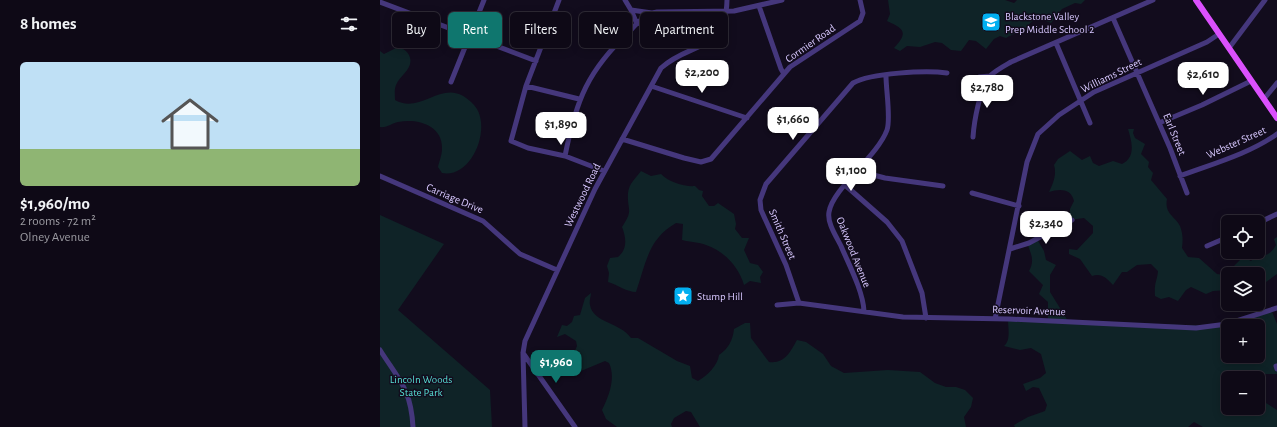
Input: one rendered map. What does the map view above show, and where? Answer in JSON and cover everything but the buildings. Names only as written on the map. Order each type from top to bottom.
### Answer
[{"type":"main road","points":[[1196,0],[1277,118]]},
{"type":"street","points":[[479,12],[484,0]]},
{"type":"street","points":[[559,0],[526,86],[511,141],[528,148],[565,156],[604,171]]},
{"type":"street","points":[[625,0],[637,24]]},
{"type":"street","points":[[727,0],[728,11]]},
{"type":"street","points":[[690,12],[741,11],[782,0]]},
{"type":"street","name":"Cormier Road","points":[[622,139],[684,158],[705,162],[711,158],[747,118],[784,74],[806,55],[860,21],[863,13],[860,0]]},
{"type":"street","points":[[979,77],[990,76],[1011,62],[1153,0]]},
{"type":"street","points":[[1229,48],[1265,0]]},
{"type":"street","points":[[380,2],[448,28]]},
{"type":"street","points":[[759,6],[784,74]]},
{"type":"street","points":[[631,10],[645,12]]},
{"type":"street","name":"Westwood Road","points":[[525,427],[523,353],[525,341],[604,171],[657,74],[666,64],[714,37],[725,23],[728,11]]},
{"type":"street","name":"Earl Street","points":[[1112,18],[1160,123],[1187,193]]},
{"type":"street","points":[[565,156],[579,99],[598,66],[640,22]]},
{"type":"street","name":"Williams Street","points":[[996,319],[1027,162],[1038,134],[1051,122],[1082,100],[1106,86],[1207,42],[1220,34]]},
{"type":"street","points":[[1056,43],[1082,100],[1090,122]]},
{"type":"street","points":[[452,82],[465,48]]},
{"type":"street","points":[[501,48],[536,61]]},
{"type":"street","name":"Smith Street","points":[[799,304],[786,265],[762,210],[760,200],[762,191],[771,178],[853,83],[865,78],[926,71],[947,72]]},
{"type":"street","name":"Oakwood Avenue","points":[[864,311],[863,302],[854,276],[832,228],[829,215],[831,204],[879,146],[887,129],[886,76]]},
{"type":"street","points":[[973,137],[982,93],[990,76]]},
{"type":"street","points":[[1160,123],[1202,106],[1251,81]]},
{"type":"street","points":[[1264,99],[1277,83]]},
{"type":"street","points":[[526,86],[579,99]]},
{"type":"street","points":[[651,86],[747,118]]},
{"type":"street","name":"Webster Street","points":[[1180,176],[1269,140],[1277,134]]},
{"type":"street","points":[[858,171],[885,178],[943,186]]},
{"type":"street","name":"Carriage Drive","points":[[380,176],[483,221],[520,254],[557,270]]},
{"type":"street","points":[[846,185],[887,222],[902,241],[922,293],[926,318]]},
{"type":"street","points":[[972,193],[1019,206]]},
{"type":"street","points":[[1265,220],[1277,214]]},
{"type":"street","points":[[1010,249],[1039,239],[1072,220]]},
{"type":"street","points":[[1207,246],[1221,239]]},
{"type":"street","name":"Reservoir Avenue","points":[[777,305],[799,304],[904,317],[996,319],[1203,328],[1227,324],[1277,308]]},
{"type":"street","points":[[380,350],[395,370],[411,401],[413,427]]},
{"type":"street","points":[[523,353],[575,427]]},
{"type":"green space","points":[[888,0],[1005,0],[1014,3],[1017,0],[1085,0],[1081,4],[1075,3],[1062,9],[1051,23],[1036,19],[1017,33],[1006,38],[1000,36],[994,39],[986,49],[976,41],[969,40],[961,51],[951,50],[942,43],[935,42],[920,47],[907,46],[900,51],[894,48],[903,35],[898,26],[887,21],[890,14]]},
{"type":"green space","points":[[396,48],[405,50],[409,55],[410,64],[407,71],[396,85],[395,100],[405,103],[415,103],[444,93],[453,93],[463,96],[474,105],[479,114],[481,125],[480,137],[470,160],[462,168],[453,173],[442,173],[438,167],[442,151],[441,141],[434,129],[428,125],[421,122],[405,121],[380,127],[380,51],[384,54]]},
{"type":"green space","points":[[1128,129],[1134,129],[1133,133],[1135,138],[1145,144],[1141,154],[1149,162],[1148,167],[1153,173],[1151,180],[1167,199],[1166,204],[1168,211],[1180,226],[1182,232],[1182,248],[1188,257],[1199,258],[1217,274],[1221,274],[1221,290],[1213,291],[1206,294],[1191,287],[1186,290],[1178,301],[1169,297],[1161,299],[1155,296],[1155,285],[1158,271],[1151,264],[1137,265],[1127,272],[1122,272],[1113,285],[1106,278],[1099,275],[1092,276],[1080,259],[1069,254],[1069,249],[1077,250],[1093,233],[1093,226],[1084,218],[1069,220],[1070,209],[1074,201],[1070,194],[1064,190],[1049,192],[1055,175],[1054,165],[1058,159],[1070,151],[1082,160],[1090,156],[1093,163],[1099,166],[1113,161],[1122,164],[1131,153],[1131,139]]},
{"type":"green space","points":[[641,171],[651,176],[661,174],[677,183],[686,186],[695,186],[699,190],[703,191],[702,196],[709,206],[714,206],[718,203],[734,214],[736,224],[735,229],[742,238],[749,238],[744,250],[750,263],[758,265],[763,272],[760,277],[761,283],[750,281],[744,285],[742,278],[730,260],[713,248],[703,244],[682,240],[683,224],[676,223],[659,236],[654,244],[649,253],[636,292],[629,291],[608,282],[609,273],[607,266],[610,258],[618,257],[625,247],[622,227],[629,213],[629,189],[631,183]]},
{"type":"green space","name":"Lincoln Woods State Park","points":[[380,215],[444,244],[398,310],[490,390],[492,427],[380,427]]},
{"type":"green space","points":[[1277,237],[1277,274],[1266,282],[1265,267],[1233,267],[1241,259],[1251,261],[1253,259],[1265,259],[1265,255],[1273,250],[1276,245],[1274,239]]},
{"type":"green space","points":[[1037,239],[1044,251],[1046,260],[1056,265],[1050,275],[1050,292],[1068,321],[1215,326],[1221,324],[1221,363],[1265,363],[1265,319],[1238,319],[1271,309],[1277,324],[1277,374],[1265,374],[1265,371],[1221,371],[1221,415],[1265,415],[1265,401],[1277,410],[1277,427],[1203,427],[1194,422],[1188,427],[1015,427],[1014,425],[1028,417],[1045,411],[1047,405],[1039,388],[1033,387],[1026,391],[1023,384],[1040,378],[1046,373],[1041,354],[1031,348],[1020,350],[1004,346],[1008,341],[1008,320],[1048,320],[1048,302],[1039,294],[1043,285],[1029,271],[1032,264],[1031,254],[1027,243]]},
{"type":"green space","points":[[591,293],[590,305],[596,316],[620,329],[631,338],[638,338],[677,361],[690,366],[692,378],[698,381],[717,363],[719,355],[730,344],[734,329],[745,323],[750,323],[751,338],[769,362],[775,362],[783,359],[789,353],[797,340],[806,342],[823,354],[831,366],[844,373],[888,370],[920,372],[935,383],[946,387],[956,387],[965,390],[973,398],[971,407],[964,417],[966,427],[700,427],[691,412],[686,411],[674,418],[671,424],[672,427],[617,427],[606,419],[602,410],[612,381],[609,363],[605,361],[581,371],[575,363],[577,358],[574,353],[577,346],[576,341],[565,334],[557,337],[562,325],[567,326],[572,322],[574,316],[580,315],[585,298]]},
{"type":"place","name":"Blackstone Valley Prep Middle School 2","points":[[991,22]]},
{"type":"place","name":"Stump Hill","points":[[683,296]]}]
